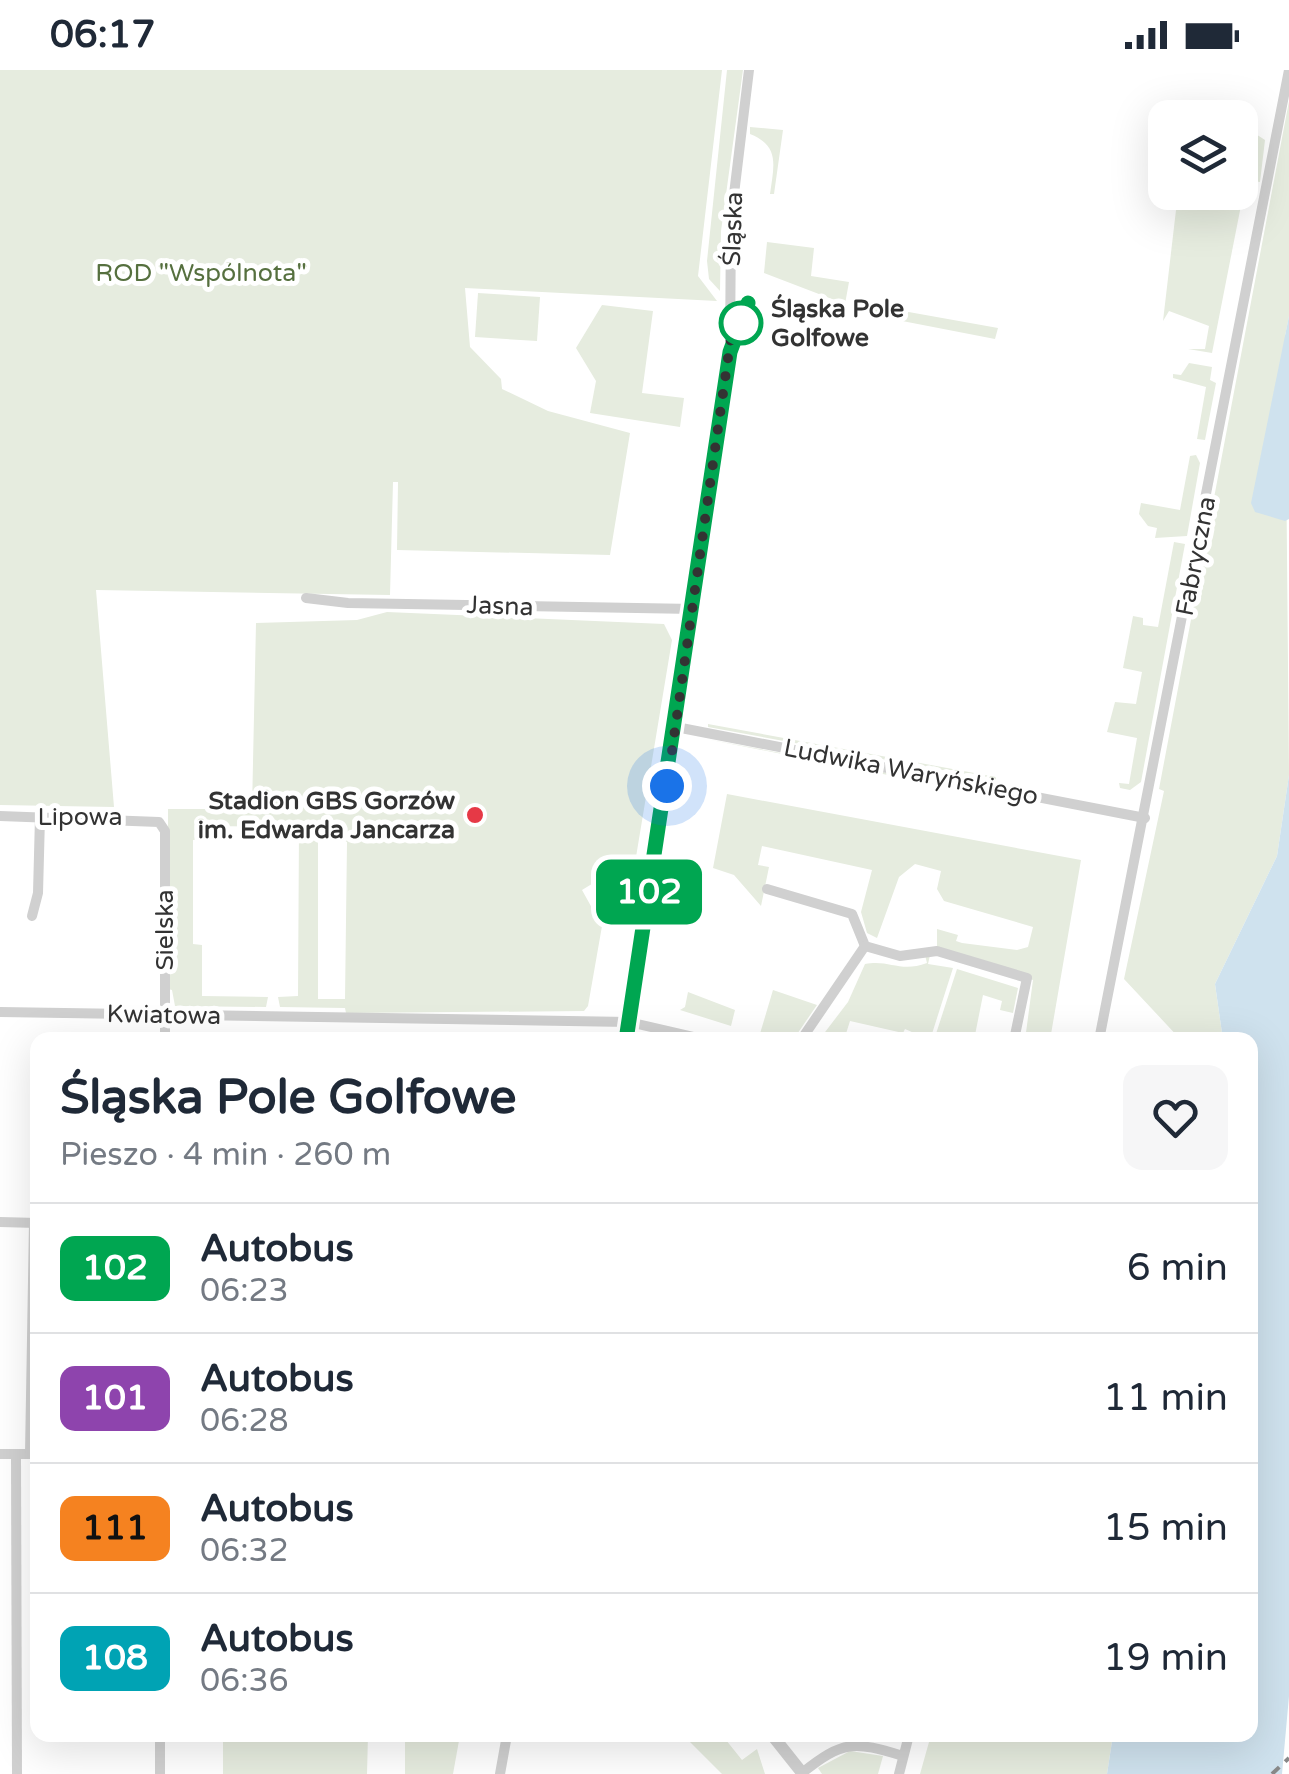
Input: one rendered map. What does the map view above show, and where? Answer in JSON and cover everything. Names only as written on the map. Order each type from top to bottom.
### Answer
[{"type":"street","name":"Śląska","points":[[627,1032],[730,352],[732,220],[748,70]]},
{"type":"street","name":"Fabryczna","points":[[1101,1032],[1289,70]]},
{"type":"street","name":"Jasna","points":[[306,598],[348,603],[694,609]]},
{"type":"street","name":"Ludwika Waryńskiego","points":[[676,727],[1145,818]]},
{"type":"street","name":"Lipowa","points":[[0,816],[159,822]]},
{"type":"street","points":[[32,916],[38,893],[40,817]]},
{"type":"street","name":"Sielska","points":[[159,822],[165,831],[165,1032]]},
{"type":"street","points":[[767,889],[852,914],[866,946],[900,956],[937,951],[1027,978],[1016,1032]]},
{"type":"street","points":[[807,1032],[866,946]]},
{"type":"street","name":"Kwiatowa","points":[[0,1012],[629,1022],[672,1032]]},
{"type":"street","points":[[0,1222],[30,1223]]},
{"type":"street","points":[[0,1454],[30,1454]]},
{"type":"street","points":[[16,1454],[17,1774]]},
{"type":"street","points":[[160,1742],[160,1774]]},
{"type":"street","points":[[500,1774],[506,1742]]},
{"type":"street","points":[[778,1742],[802,1773],[828,1752],[850,1744],[903,1756]]},
{"type":"street","points":[[899,1774],[907,1742]]},
{"type":"green space","name":"ROD \"Wspólnota\"","points":[[0,70],[722,70],[698,276],[717,301],[465,288],[470,347],[501,379],[502,389],[548,411],[630,433],[610,555],[397,550],[398,482],[393,482],[390,595],[96,590],[114,807],[0,805]]},
{"type":"green space","points":[[727,70],[743,70],[721,231],[720,291],[709,279],[707,261]]},
{"type":"green space","points":[[1289,101],[1289,316],[1285,336],[1289,775],[1277,856],[1215,984],[1222,1032],[1174,1032],[1124,979],[1164,791],[1159,789]]},
{"type":"green space","points":[[750,127],[783,130],[774,194],[770,194],[771,151],[750,134]]},
{"type":"green space","points":[[1258,136],[1265,140],[1258,182]]},
{"type":"green space","points":[[1176,210],[1240,210],[1212,353],[1188,349],[1205,349],[1209,326],[1169,311],[1163,321]]},
{"type":"green space","points":[[767,242],[814,248],[811,276],[849,282],[845,304],[764,273]]},
{"type":"green space","points":[[478,293],[540,297],[537,341],[475,337]]},
{"type":"green space","points":[[864,304],[998,328],[995,339],[861,313]]},
{"type":"green space","points":[[602,305],[653,311],[642,393],[684,398],[680,427],[590,413],[596,381],[576,348]]},
{"type":"green space","points":[[1189,363],[1212,367],[1210,380],[1216,383],[1205,440],[1197,439],[1206,387],[1173,378],[1173,374],[1181,375]]},
{"type":"green space","points":[[1196,455],[1200,463],[1187,536],[1155,538],[1157,528],[1148,526],[1139,514],[1141,503],[1180,510],[1190,456]]},
{"type":"green space","points":[[1174,542],[1185,544],[1141,782],[1130,790],[1120,788],[1119,783],[1129,784],[1137,738],[1107,732],[1115,702],[1136,704],[1142,672],[1123,668],[1133,616],[1143,618],[1143,625],[1158,627]]},
{"type":"green space","name":"Stadion GBS Gorzów im. Edwarda Jancarza","points":[[387,612],[664,624],[672,640],[636,857],[582,890],[602,926],[584,1011],[346,1013],[345,1008],[280,1007],[278,997],[298,996],[299,827],[203,826],[202,839],[193,840],[193,944],[202,945],[202,996],[268,997],[266,1007],[175,1006],[172,990],[168,989],[168,809],[252,809],[256,623],[357,620]],"holes":[[[318,824],[347,842],[345,999],[318,999]]]},
{"type":"green space","points":[[708,727],[996,777],[996,780]]},
{"type":"green space","points":[[706,739],[990,792],[989,795]]},
{"type":"green space","points":[[727,794],[1081,860],[1051,1032],[1026,1032],[1033,980],[937,951],[937,929],[958,935],[956,941],[962,943],[1017,950],[1028,947],[1033,927],[944,901],[937,889],[941,871],[915,864],[899,877],[877,938],[867,933],[861,912],[872,870],[762,846],[758,865],[769,867],[761,906],[734,875],[713,868]]},
{"type":"green space","points":[[925,955],[930,955],[928,964],[953,968],[933,1032],[899,1032],[850,1021],[847,1032],[825,1032],[848,1002],[865,964],[927,963]]},
{"type":"green space","points":[[957,969],[1018,988],[1013,1013],[1000,1010],[1002,1001],[983,995],[976,1032],[937,1032]]},
{"type":"green space","points":[[773,990],[817,1005],[798,1032],[760,1032]]},
{"type":"green space","points":[[688,992],[735,1010],[731,1026],[680,1010],[685,1007]]},
{"type":"green space","points":[[223,1742],[368,1742],[367,1774],[223,1774]]},
{"type":"green space","points":[[405,1742],[459,1742],[453,1774],[405,1774]]},
{"type":"green space","points":[[690,1742],[728,1742],[742,1760],[757,1749],[765,1774],[722,1774]]},
{"type":"green space","points":[[929,1742],[1112,1742],[1107,1774],[920,1774]]},
{"type":"green space","points":[[850,1751],[883,1756],[878,1774],[822,1774],[818,1768]]},
{"type":"water","points":[[1289,316],[1289,519],[1285,521],[1255,512],[1251,503]]},
{"type":"water","points":[[1289,775],[1289,1696],[1282,1774],[1107,1774],[1112,1742],[1258,1742],[1258,1032],[1222,1032],[1215,984],[1277,856]]},
{"type":"railway","points":[[1272,1774],[1289,1758]]},
{"type":"bus line","name":"102","points":[[627,1032],[684,681],[730,352],[748,303]]},
{"type":"place","name":"Śląska Pole Golfowe","points":[[741,323]]},
{"type":"place","name":"Stadion GBS Gorzów im. Edwarda Jancarza","points":[[475,815]]},
{"type":"route","points":[[667,786],[732,330],[741,323]]}]
